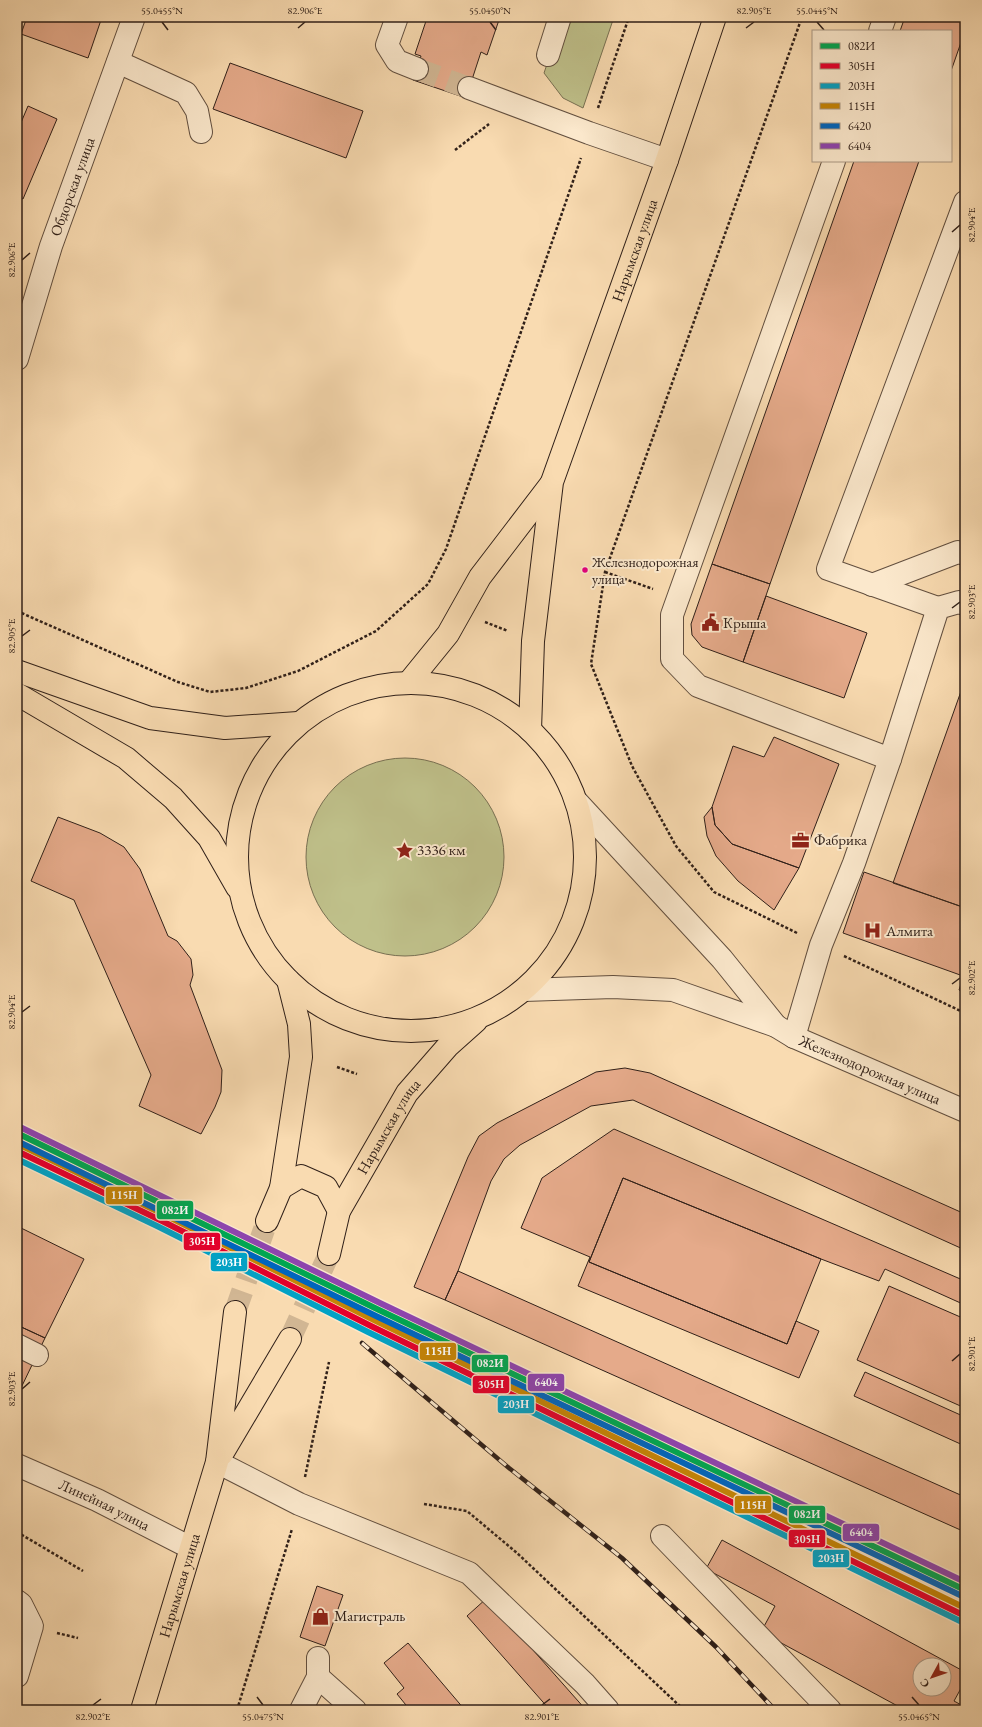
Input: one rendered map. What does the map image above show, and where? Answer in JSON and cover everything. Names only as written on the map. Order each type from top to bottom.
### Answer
[{"type":"main road","name":"Нарымская улица","points":[[552,482],[668,160],[715,17]]},
{"type":"main road","points":[[409,682],[448,634],[480,576],[552,482]]},
{"type":"main road","points":[[530,730],[533,641],[552,482]]},
{"type":"main road","points":[[17,671],[150,718],[225,728],[298,723]]},
{"type":"main road","points":[[17,694],[126,758],[173,798],[210,838],[240,893],[257,940],[288,980],[322,1008],[364,1025],[400,1031],[436,1030],[478,1018],[524,990],[555,956],[575,917],[585,860],[576,802],[558,763],[530,730],[504,709],[474,694],[442,686],[409,682],[352,692],[324,705],[298,723],[270,753],[249,790],[237,840],[240,893]]},
{"type":"main road","points":[[267,1221],[282,1188],[302,1057],[299,1024],[288,980]]},
{"type":"main road","name":"Нарымская улица","points":[[328,1254],[339,1211],[407,1094],[448,1046],[478,1018]]},
{"type":"main road","points":[[282,1188],[301,1176],[326,1187],[339,1211]]},
{"type":"main road","name":"Нарымская улица","points":[[142,1710],[217,1462],[235,1312]]},
{"type":"main road","name":"Нарымская улица","points":[[217,1462],[290,1340]]},
{"type":"street","name":"Обдорская улица","points":[[17,359],[51,246],[134,17]]},
{"type":"street","points":[[397,17],[387,45],[397,61],[417,69]]},
{"type":"street","points":[[548,55],[560,17]]},
{"type":"street","points":[[880,30],[885,17]]},
{"type":"street","points":[[118,62],[186,94],[197,111],[201,132]]},
{"type":"street","points":[[469,88],[589,133],[668,160]]},
{"type":"street","points":[[834,162],[672,615],[672,658],[698,686],[890,759]]},
{"type":"street","points":[[965,202],[828,569],[938,608],[959,602],[965,604]]},
{"type":"street","points":[[872,585],[958,552],[965,554]]},
{"type":"street","points":[[576,802],[722,959],[785,1031],[854,863],[890,759],[938,608]]},
{"type":"street","name":"Железнодорожная улица","points":[[524,990],[612,987],[673,990],[785,1031],[965,1111]]},
{"type":"street","points":[[17,1345],[37,1355]]},
{"type":"street","points":[[217,1462],[299,1504],[469,1573],[585,1684],[608,1710]]},
{"type":"street","name":"Линейная улица","points":[[17,1465],[97,1500],[191,1548]]},
{"type":"street","points":[[662,1536],[830,1710]]},
{"type":"street","points":[[17,1601],[21,1604],[32,1626],[17,1676]]},
{"type":"street","points":[[301,1710],[318,1667],[355,1710]]},
{"type":"path","points":[[17,611],[178,682],[210,692],[246,688],[298,671],[376,631],[428,584],[446,549],[629,17]]},
{"type":"path","points":[[802,17],[605,572],[591,664],[632,766],[676,846],[714,892],[821,945],[965,1013]]},
{"type":"path","points":[[455,150],[513,105]]},
{"type":"path","points":[[605,572],[678,598]]},
{"type":"path","points":[[481,621],[513,633]]},
{"type":"path","points":[[336,1067],[357,1074]]},
{"type":"path","points":[[236,1710],[299,1504],[329,1362]]},
{"type":"path","points":[[424,1504],[467,1511],[517,1553],[684,1710]]},
{"type":"path","points":[[17,1532],[83,1571]]},
{"type":"green space","points":[[563,17],[614,17],[583,108],[563,98],[544,73]]},
{"type":"green space","points":[[395,758],[415,758],[434,762],[452,769],[468,780],[482,794],[493,810],[497,819],[504,847],[504,867],[500,886],[493,904],[482,920],[468,934],[452,945],[434,952],[415,956],[395,956],[376,952],[358,945],[342,934],[328,920],[317,904],[310,886],[306,867],[306,847],[310,828],[317,810],[328,794],[342,780],[358,769],[376,762]]},
{"type":"building","points":[[27,17],[102,17],[88,58],[21,34]]},
{"type":"building","points":[[421,17],[500,17],[487,55],[481,52],[466,98],[413,80],[421,56],[415,54],[426,21],[421,19]]},
{"type":"building","points":[[905,17],[960,17],[965,19],[965,31],[952,68],[952,30],[900,30]]},
{"type":"building","points":[[230,63],[363,111],[346,158],[213,109]]},
{"type":"building","points":[[28,106],[57,119],[23,199],[17,197],[17,132]]},
{"type":"building","points":[[854,162],[919,162],[770,584],[712,564]]},
{"type":"building","points":[[712,564],[770,584],[743,662],[702,647],[692,635],[691,624]]},
{"type":"building","points":[[766,596],[867,633],[844,698],[743,662]]},
{"type":"building","points":[[965,680],[965,902],[963,907],[893,883]]},
{"type":"building","points":[[774,737],[839,764],[799,868],[732,844],[715,825],[712,807],[733,746],[764,757]]},
{"type":"building","points":[[712,807],[715,825],[732,844],[799,868],[774,910],[738,881],[716,856],[707,836],[704,817]]},
{"type":"building","points":[[58,817],[100,833],[124,847],[140,869],[168,936],[177,941],[191,959],[193,975],[190,985],[222,1070],[221,1092],[201,1134],[139,1106],[151,1075],[74,900],[31,881]]},
{"type":"building","points":[[864,872],[965,908],[965,971],[963,976],[843,933]]},
{"type":"building","points":[[965,971],[965,993],[959,990]]},
{"type":"building","points":[[625,1068],[650,1073],[965,1214],[965,1250],[633,1100],[591,1106],[520,1145],[504,1159],[491,1181],[458,1271],[445,1300],[414,1287],[468,1157],[479,1136],[497,1123],[596,1072]]},
{"type":"building","points":[[614,1129],[965,1281],[965,1305],[885,1269],[879,1281],[821,1259],[623,1178],[589,1262],[787,1344],[796,1321],[819,1331],[799,1378],[578,1286],[590,1257],[521,1228],[542,1178]]},
{"type":"building","points":[[623,1178],[821,1259],[787,1344],[589,1262]]},
{"type":"building","points":[[17,1226],[84,1259],[45,1338],[17,1325]]},
{"type":"building","points":[[458,1271],[965,1497],[965,1532],[445,1300]]},
{"type":"building","points":[[889,1286],[965,1319],[965,1408],[857,1360]]},
{"type":"building","points":[[17,1325],[45,1338],[20,1390],[17,1388]]},
{"type":"building","points":[[865,1372],[965,1417],[965,1446],[854,1396]]},
{"type":"building","points":[[722,1540],[937,1657],[912,1657],[912,1697],[952,1697],[952,1665],[965,1672],[965,1681],[954,1701],[965,1707],[965,1710],[905,1710],[761,1632],[775,1606],[706,1569]]},
{"type":"building","name":"Магистраль","points":[[317,1586],[343,1595],[325,1646],[300,1637]]},
{"type":"building","points":[[487,1598],[586,1710],[550,1710],[467,1616]]},
{"type":"building","points":[[408,1643],[465,1710],[410,1710],[397,1694],[404,1688],[384,1663]]},
{"type":"tunnel","points":[[417,69],[469,88]]},
{"type":"tunnel","points":[[235,1312],[267,1221]]},
{"type":"tunnel","points":[[290,1339],[329,1254]]},
{"type":"railway","points":[[362,1343],[509,1468],[622,1558],[716,1647],[775,1710]]},
{"type":"transit line","name":"6404","points":[[20,1127],[382,1304],[965,1582]]},
{"type":"transit line","name":"082И","points":[[17,1133],[379,1310],[965,1590]]},
{"type":"transit line","name":"6420","points":[[17,1141],[376,1316],[962,1596]]},
{"type":"transit line","name":"115Н","points":[[20,1145],[163,1214],[374,1320],[965,1608]]},
{"type":"transit line","name":"305Н","points":[[17,1151],[160,1220],[371,1326],[965,1616]]},
{"type":"transit line","name":"203Н","points":[[17,1159],[157,1226],[368,1332],[962,1622]]},
{"type":"place","name":"Железнодорожная улица","points":[[585,570]]},
{"type":"place","name":"Крыша","points":[[710,623]]},
{"type":"place","name":"Фабрика","points":[[801,840]]},
{"type":"place","name":"3336 км","points":[[404,850]]},
{"type":"place","name":"Алмита","points":[[873,931]]},
{"type":"place","name":"Магистраль","points":[[321,1616]]}]
